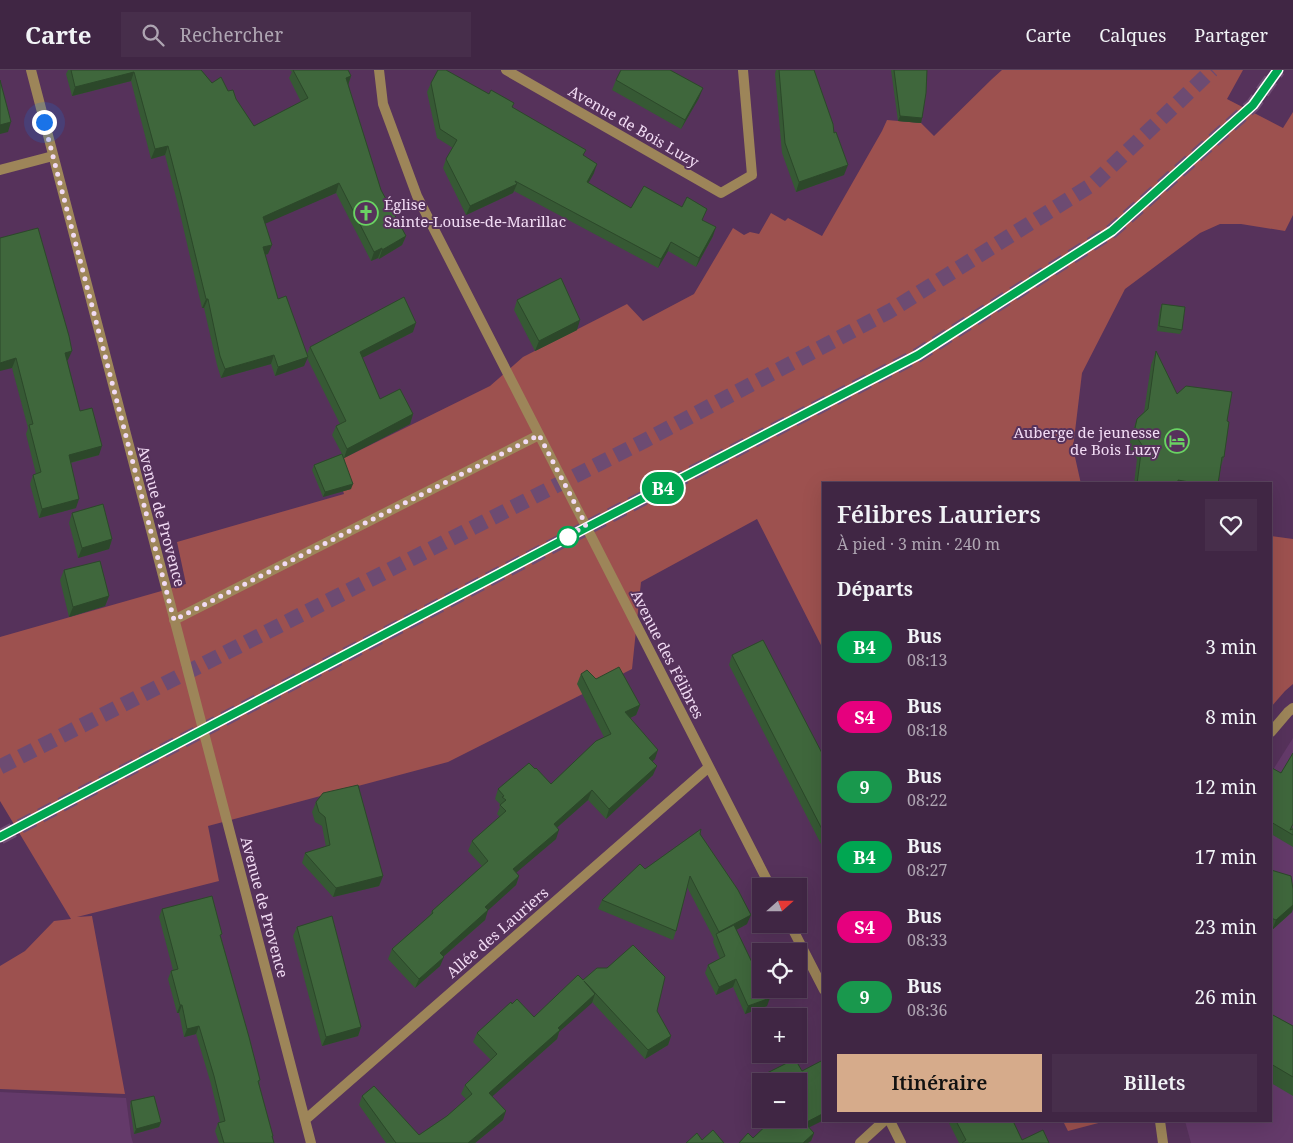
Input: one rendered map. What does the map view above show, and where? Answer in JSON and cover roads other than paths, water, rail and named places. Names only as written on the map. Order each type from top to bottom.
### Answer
[{"type":"street","name":"Avenue de Provence","points":[[31,70],[310,1143]]},
{"type":"street","name":"Avenue des Félibres","points":[[379,70],[383,104],[417,196],[766,878]]},
{"type":"street","name":"Avenue de Bois Luzy","points":[[506,70],[721,193],[752,175],[743,70]]},
{"type":"street","points":[[0,170],[53,156]]},
{"type":"street","points":[[174,620],[539,435]]},
{"type":"street","points":[[1272,731],[1293,708]]},
{"type":"street","name":"Allée des Lauriers","points":[[305,1120],[709,767]]},
{"type":"street","points":[[795,933],[822,986]]},
{"type":"street","points":[[860,1143],[883,1122]]},
{"type":"street","points":[[890,1122],[901,1143]]},
{"type":"street","points":[[1160,1122],[1164,1143]]},
{"type":"tunnel","points":[[0,767],[644,441],[890,311],[1093,184],[1212,70]]},
{"type":"tunnel","points":[[0,837],[918,355],[1112,231],[1253,105],[1278,70]]},
{"type":"place","name":"Église Sainte-Louise-de-Marillac","points":[[366,213]]},
{"type":"place","name":"Auberge de jeunesse de Bois Luzy","points":[[1177,441]]}]
